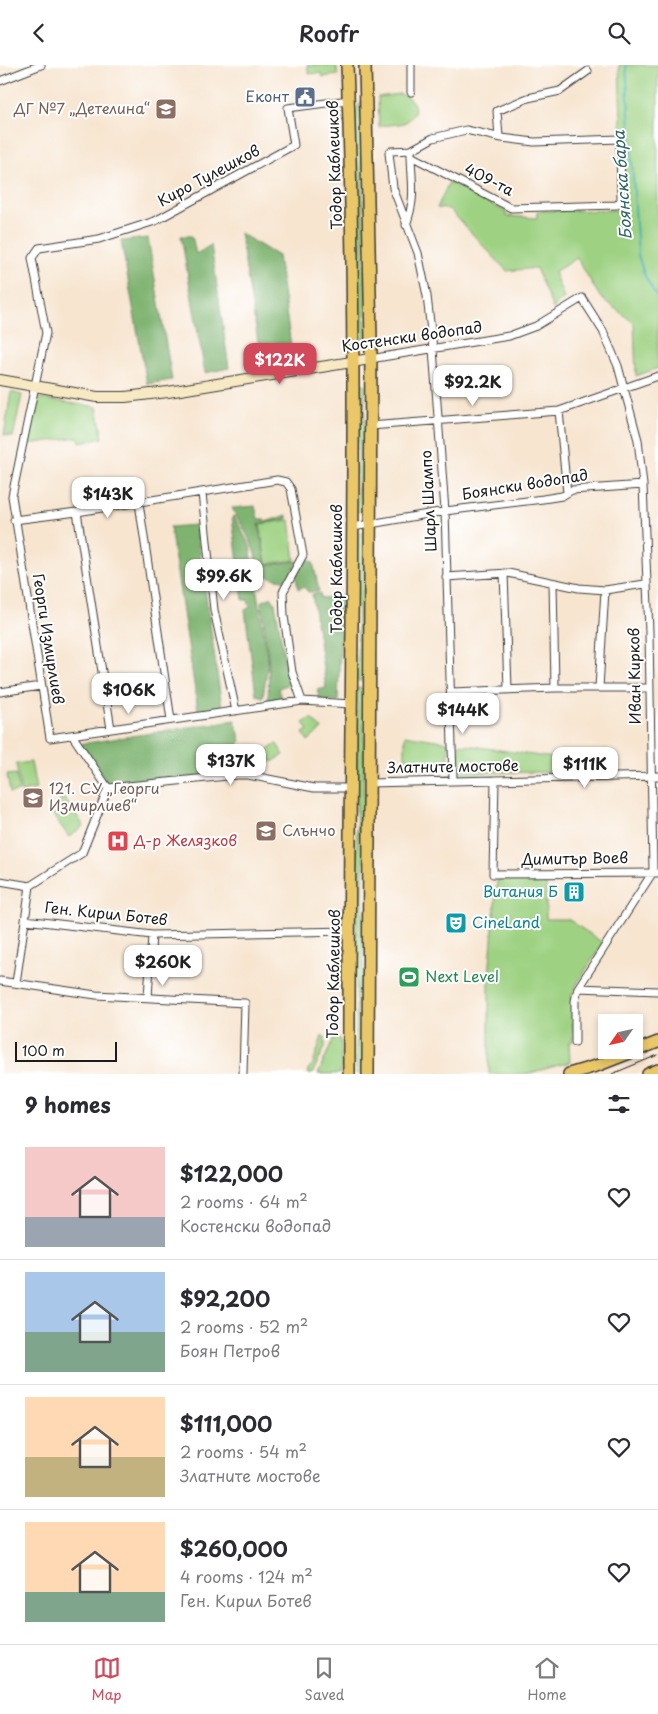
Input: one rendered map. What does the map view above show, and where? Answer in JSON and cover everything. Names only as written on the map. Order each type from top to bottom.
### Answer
[{"type":"main road","name":"Тодор Каблешков","points":[[347,65],[352,199],[354,361],[352,788],[348,1074]]},
{"type":"main road","name":"Тодор Каблешков","points":[[365,65],[370,359],[368,1074]]},
{"type":"main road","points":[[570,1074],[658,1042]]},
{"type":"main road","points":[[648,1074],[658,1070]]},
{"type":"street","points":[[0,81],[41,65]]},
{"type":"street","points":[[411,65],[411,92]]},
{"type":"street","points":[[406,225],[413,206],[414,194],[411,153],[433,138],[457,131],[475,130],[499,137],[497,111],[528,98],[560,91],[588,71]]},
{"type":"street","name":"Киро Тулешков","points":[[39,248],[99,239],[155,221],[294,145],[288,108],[348,100]]},
{"type":"street","name":"409-та","points":[[411,153],[512,208],[620,203],[620,139],[534,141],[499,137]]},
{"type":"street","name":"Шарл Шампо","points":[[411,153],[391,151],[389,153],[394,187],[406,225],[418,253],[427,295],[433,349],[444,511],[453,779]]},
{"type":"street","name":"Георги Измирлиев","points":[[39,248],[32,259],[46,333],[12,496],[14,520],[50,738],[302,701],[351,704]]},
{"type":"street","name":"Костенски водопад","points":[[0,380],[97,397],[125,397],[168,392],[509,336],[542,323],[582,299]]},
{"type":"street","name":"Иван Кирков","points":[[582,299],[603,331],[625,387],[638,440],[643,485],[645,584],[649,632],[650,776],[655,872]]},
{"type":"street","points":[[370,426],[560,411],[658,376]]},
{"type":"street","points":[[560,411],[566,493]]},
{"type":"street","points":[[14,520],[139,503],[277,480],[286,482],[292,489],[303,555],[284,591],[284,616],[292,671],[302,701]]},
{"type":"street","name":"Боянски водопад","points":[[353,527],[444,511],[562,496],[572,490],[643,485]]},
{"type":"street","points":[[202,493],[214,610],[236,711]]},
{"type":"street","points":[[139,503],[171,720]]},
{"type":"street","points":[[77,512],[111,729]]},
{"type":"street","points":[[446,577],[504,573],[553,583],[605,590],[645,584]]},
{"type":"street","points":[[504,573],[508,689]]},
{"type":"street","points":[[553,583],[555,688]]},
{"type":"street","points":[[599,688],[605,590]]},
{"type":"street","points":[[0,692],[41,686]]},
{"type":"street","points":[[451,692],[555,688],[649,688]]},
{"type":"street","points":[[72,735],[108,788],[242,775],[314,788],[352,788]]},
{"type":"street","name":"Златните мостове","points":[[369,783],[453,779],[495,781],[658,776]]},
{"type":"street","name":"Димитър Воев","points":[[495,781],[493,874],[655,872]]},
{"type":"street","name":"Ген. Кирил Ботев","points":[[108,788],[82,853],[30,886],[25,920],[152,935],[350,931]]},
{"type":"street","points":[[575,1043],[575,1001],[578,988],[655,872]]},
{"type":"street","points":[[0,881],[30,886]]},
{"type":"street","points":[[16,983],[25,920]]},
{"type":"street","points":[[148,997],[152,935]]},
{"type":"street","points":[[0,981],[96,995],[245,1003],[243,1074]]},
{"type":"street","points":[[578,988],[658,991]]},
{"type":"green space","points":[[307,65],[336,65],[338,75],[322,77],[321,73],[309,74]]},
{"type":"green space","points":[[619,65],[658,65],[658,368],[636,376],[634,323],[600,297],[577,258],[554,272],[564,298],[553,309],[536,268],[507,271],[449,209],[437,208],[449,182],[506,212],[506,216],[537,218],[537,211],[624,210]]},
{"type":"green space","points":[[399,94],[407,97],[413,103],[415,111],[413,115],[403,123],[379,127],[378,97]]},
{"type":"green space","points":[[361,102],[366,338],[359,338],[354,113]]},
{"type":"green space","points":[[240,233],[278,256],[292,353],[261,360]]},
{"type":"green space","points":[[181,236],[192,236],[196,254],[211,245],[229,368],[205,373]]},
{"type":"green space","points":[[148,238],[172,380],[147,384],[121,241]]},
{"type":"green space","points":[[359,384],[365,384],[364,511],[357,512]]},
{"type":"green space","points":[[11,392],[22,395],[13,437],[4,435]]},
{"type":"green space","points":[[36,398],[97,407],[103,438],[80,443],[79,437],[28,444]]},
{"type":"green space","points":[[255,506],[258,519],[264,519],[265,522],[287,515],[287,519],[259,524],[266,565],[298,561],[287,581],[261,573],[247,534],[232,508]]},
{"type":"green space","points":[[234,516],[250,546],[268,663],[263,697],[256,695],[245,610],[250,607],[248,600],[243,600],[232,517]]},
{"type":"green space","points":[[290,520],[295,560],[266,564],[260,524]]},
{"type":"green space","points":[[196,525],[222,708],[212,712],[198,710],[170,527]]},
{"type":"green space","points":[[358,533],[363,533],[365,681],[357,681]]},
{"type":"green space","points":[[304,556],[313,562],[319,591],[308,592],[304,587],[298,589],[295,570]]},
{"type":"green space","points":[[320,593],[321,598],[342,596],[338,701],[320,700],[317,690],[326,688],[312,594]]},
{"type":"green space","points":[[272,597],[275,603],[289,684],[279,688],[280,694],[285,700],[268,705],[269,663],[261,602]]},
{"type":"green space","points":[[357,688],[364,688],[363,1074],[356,1074]]},
{"type":"green space","points":[[311,718],[322,729],[308,741],[303,733],[308,730],[303,723]]},
{"type":"green space","points":[[235,720],[241,741],[238,743],[248,758],[246,771],[109,786],[80,744]]},
{"type":"green space","points":[[405,735],[448,742],[449,762],[442,762],[442,765],[414,765],[414,762],[405,762]]},
{"type":"green space","points":[[277,744],[284,755],[272,762],[265,751]]},
{"type":"green space","points":[[459,744],[554,758],[555,772],[459,773]]},
{"type":"green space","points":[[31,762],[36,789],[21,792],[16,764]]},
{"type":"green space","points":[[16,774],[19,791],[10,793],[7,775]]},
{"type":"green space","points":[[64,798],[84,826],[69,837],[49,809]]},
{"type":"green space","points":[[546,879],[546,919],[568,919],[603,943],[578,982],[572,995],[573,1041],[569,1043],[570,1062],[527,1074],[489,1074],[489,976],[497,880]]},
{"type":"green space","points":[[335,1035],[341,1040],[341,1074],[318,1074]]},
{"type":"green space","points":[[322,1036],[325,1037],[325,1047],[312,1074],[308,1074],[308,1069],[313,1064]]},
{"type":"waterway","name":"Боянска бара","points":[[626,65],[638,255],[644,274],[658,299]]},
{"type":"tram line","points":[[612,1074],[658,1055]]},
{"type":"place","name":"Еконт","points":[[305,97]]},
{"type":"place","name":"ДГ №7 „Детелина“","points":[[166,109]]},
{"type":"place","name":"121. СУ „Георги Измирлиев“","points":[[33,798]]},
{"type":"place","name":"Слънчо","points":[[266,831]]},
{"type":"place","name":"Д-р Желязков","points":[[118,841]]},
{"type":"place","name":"Витания Б","points":[[574,892]]},
{"type":"place","name":"CineLand","points":[[456,923]]},
{"type":"place","name":"Next Level","points":[[409,977]]}]
